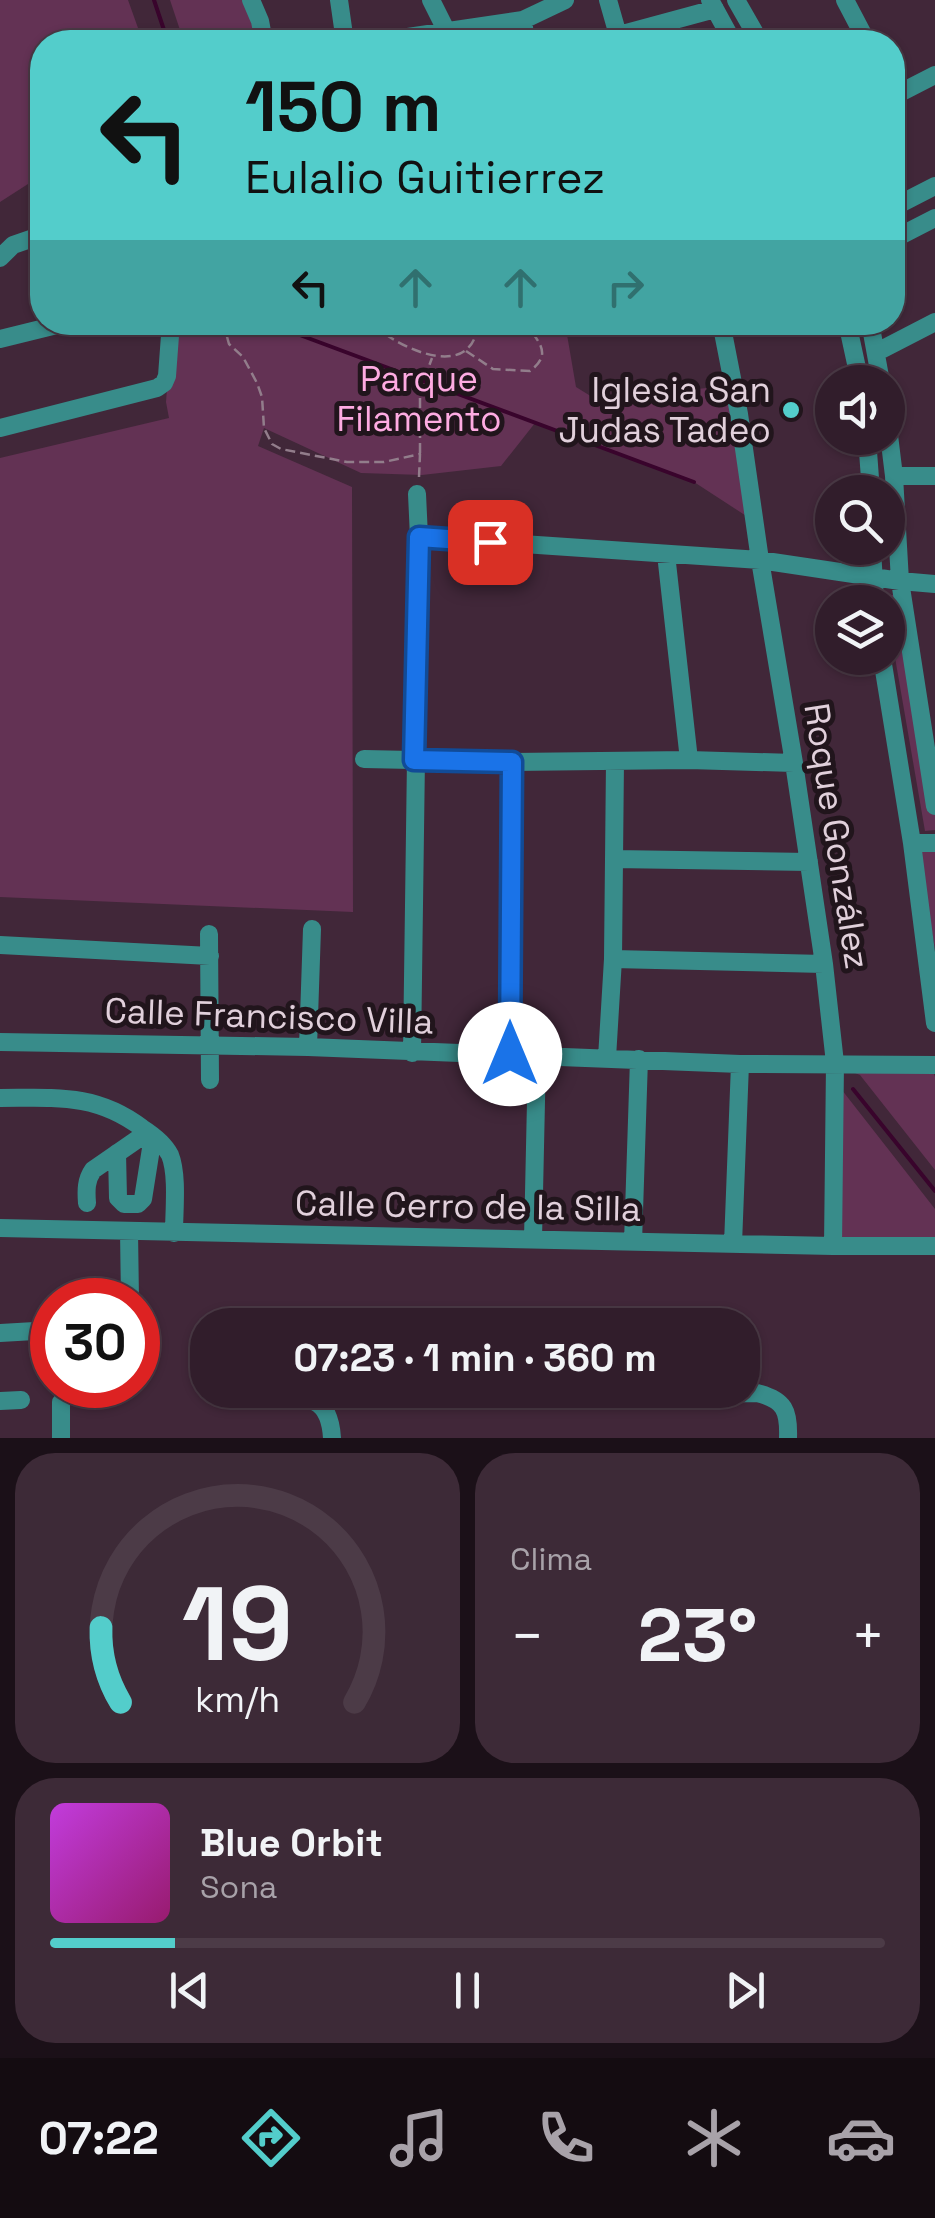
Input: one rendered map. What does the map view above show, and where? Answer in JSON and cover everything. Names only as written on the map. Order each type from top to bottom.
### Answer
[{"type":"street","points":[[251,0],[262,30]]},
{"type":"street","points":[[339,0],[343,30]]},
{"type":"street","points":[[430,0],[438,30]]},
{"type":"street","points":[[523,0],[527,30]]},
{"type":"street","points":[[471,30],[528,19],[565,0]]},
{"type":"street","points":[[608,0],[617,30]]},
{"type":"street","points":[[736,0],[753,30]]},
{"type":"street","points":[[846,0],[861,30]]},
{"type":"street","points":[[642,30],[712,5],[726,30]]},
{"type":"street","points":[[905,89],[935,74]]},
{"type":"street","points":[[905,201],[935,186]]},
{"type":"street","points":[[905,233],[935,218]]},
{"type":"street","points":[[2,254],[30,239]]},
{"type":"street","points":[[877,352],[935,322]]},
{"type":"street","points":[[0,338],[30,331]]},
{"type":"street","points":[[0,428],[157,388],[168,376],[171,335]]},
{"type":"street","name":"Roque González","points":[[724,335],[794,763],[836,1063],[832,1246]]},
{"type":"street","points":[[850,335],[856,365]]},
{"type":"street","points":[[873,335],[879,365]]},
{"type":"street","points":[[905,476],[935,476]]},
{"type":"street","points":[[412,1052],[418,494]]},
{"type":"street","points":[[419,537],[760,560],[935,584]]},
{"type":"street","points":[[666,554],[689,760]]},
{"type":"street","points":[[873,565],[875,585]]},
{"type":"street","points":[[899,565],[935,806]]},
{"type":"street","points":[[885,675],[912,842],[935,1023]]},
{"type":"street","points":[[364,759],[794,763]]},
{"type":"street","points":[[510,1054],[512,762]]},
{"type":"street","points":[[607,1058],[615,762]]},
{"type":"street","points":[[912,842],[935,843]]},
{"type":"street","points":[[614,858],[809,862]]},
{"type":"street","points":[[308,1047],[312,929]]},
{"type":"street","points":[[209,934],[210,1080]]},
{"type":"street","points":[[0,944],[210,956]]},
{"type":"street","points":[[612,959],[824,964]]},
{"type":"street","name":"Calle Francisco Villa","points":[[0,1042],[308,1047],[740,1064],[935,1065]]},
{"type":"street","points":[[533,1239],[536,1055]]},
{"type":"street","points":[[633,1242],[639,1059]]},
{"type":"street","points":[[733,1244],[740,1064]]},
{"type":"street","points":[[0,1098],[88,1101],[118,1111],[150,1134],[166,1148],[173,1165],[174,1233]]},
{"type":"street","points":[[117,1153],[118,1198],[124,1204],[138,1204],[143,1199],[150,1134]]},
{"type":"street","points":[[87,1203],[88,1176],[100,1164],[150,1134]]},
{"type":"street","name":"Calle Cerro de la Silla","points":[[0,1228],[935,1246]]},
{"type":"street","points":[[128,1231],[129,1278]]},
{"type":"street","points":[[0,1334],[30,1332]]},
{"type":"street","points":[[760,1394],[781,1403],[788,1416],[788,1438]]},
{"type":"street","points":[[0,1401],[22,1400]]},
{"type":"street","points":[[61,1438],[62,1408]]},
{"type":"street","points":[[325,1408],[332,1423],[332,1438]]},
{"type":"path","points":[[227,335],[257,383],[264,428],[272,444],[347,462],[384,462],[420,454]]},
{"type":"path","points":[[386,335],[432,356],[448,357],[471,346],[477,335]]},
{"type":"path","points":[[465,350],[493,369],[530,372],[540,364],[543,354],[535,335]]},
{"type":"path","points":[[418,494],[420,390],[432,356]]},
{"type":"green space","points":[[0,0],[128,0],[139,30],[30,30],[30,183],[0,202]]},
{"type":"green space","points":[[170,0],[251,0],[260,30],[180,30]]},
{"type":"green space","name":"Parque Filamento","points":[[171,335],[567,335],[576,387],[597,400],[734,385],[754,521],[694,482],[535,423],[501,466],[422,475],[361,473],[264,428],[258,446],[352,487],[353,912],[0,897],[0,458],[169,418],[166,402]]},
{"type":"green space","points":[[905,593],[935,791],[935,830],[925,831],[898,675],[905,675]]},
{"type":"green space","points":[[917,846],[935,846],[935,949]]},
{"type":"green space","points":[[840,1067],[932,1067],[935,1170],[860,1075]]},
{"type":"green space","points":[[838,1085],[935,1209],[935,1245],[843,1239]]},
{"type":"waterway","points":[[154,0],[164,30]]},
{"type":"waterway","points":[[300,335],[694,482]]},
{"type":"waterway","points":[[853,1089],[935,1191]]},
{"type":"place","name":"Iglesia San Judas Tadeo","points":[[791,410]]},
{"type":"route","points":[[490,542],[419,537],[414,760],[512,762],[510,1054]]}]
